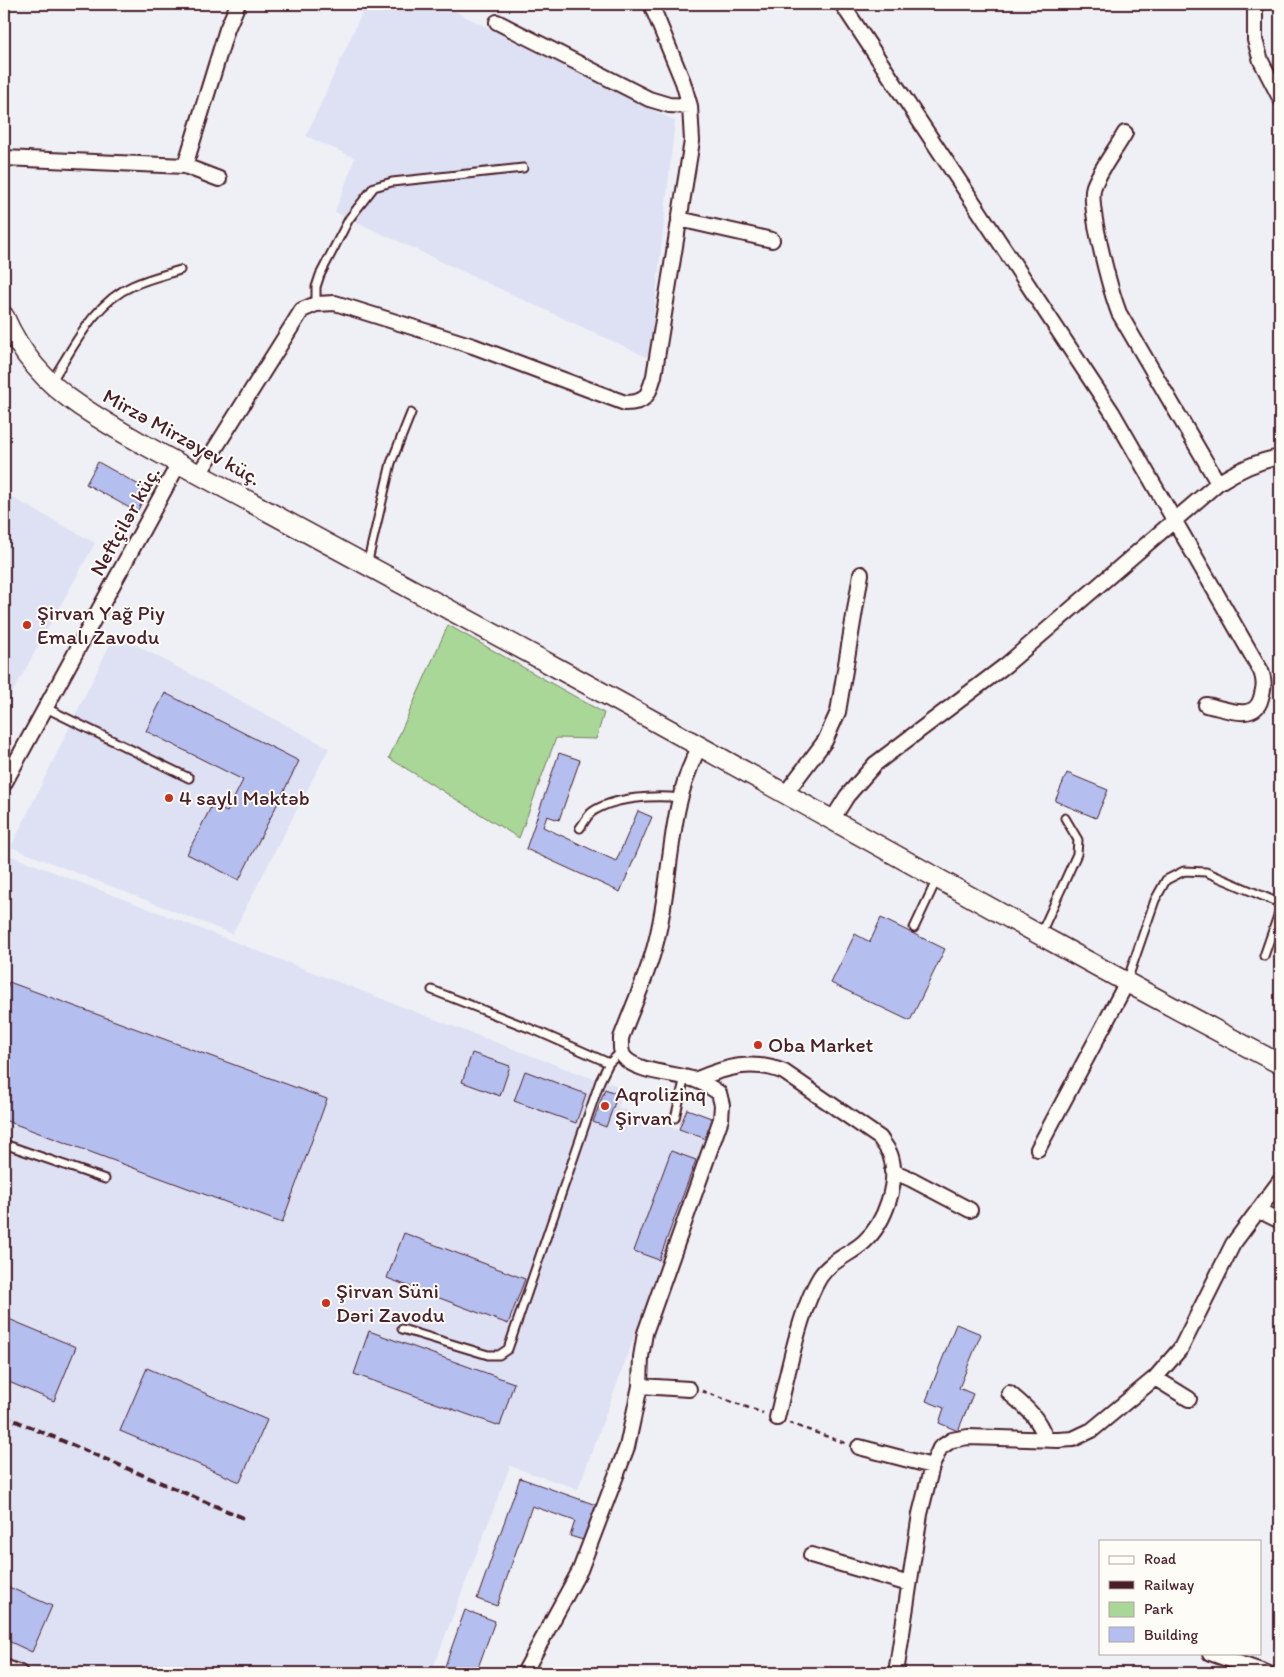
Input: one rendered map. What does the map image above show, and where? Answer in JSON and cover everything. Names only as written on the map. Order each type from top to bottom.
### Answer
[{"type":"main road","name":"Mirzə Mirzəyev küç.","points":[[6,328],[27,357],[51,382],[79,405],[199,474],[700,746],[1126,984],[1280,1064]]},
{"type":"street","points":[[185,166],[227,29],[238,4]]},
{"type":"street","points":[[199,474],[302,310],[316,304],[335,303],[473,346],[625,403],[638,403],[647,396],[654,376],[692,142],[690,106],[683,82],[651,4]]},
{"type":"street","points":[[842,4],[1112,412],[1261,671],[1265,683],[1260,702],[1255,710],[1246,714],[1206,704]]},
{"type":"street","points":[[1254,4],[1255,40],[1261,61],[1280,98]]},
{"type":"street","points":[[497,22],[649,99],[669,105],[690,106]]},
{"type":"street","points":[[1125,133],[1094,187],[1093,202],[1112,292],[1119,313],[1218,482]]},
{"type":"street","points":[[4,158],[185,166],[219,179]]},
{"type":"street","points":[[679,219],[772,240]]},
{"type":"street","points":[[832,820],[847,796],[875,764],[1006,665],[1218,482],[1240,469],[1263,460],[1280,457]]},
{"type":"street","name":"Neftçilər küç.","points":[[4,784],[180,463]]},
{"type":"street","points":[[785,794],[825,741],[838,712],[861,574]]},
{"type":"street","points":[[524,1673],[580,1570],[627,1447],[640,1386],[641,1357],[645,1333],[721,1119],[722,1106],[719,1093],[690,1078],[637,1066],[625,1059],[621,1052],[621,1038],[656,942],[680,798],[690,765],[700,746]]},
{"type":"street","points":[[1038,1149],[1126,984]]},
{"type":"street","points":[[690,1078],[723,1068],[746,1064],[768,1066],[784,1072],[880,1138],[890,1154],[892,1172],[890,1195],[877,1225],[865,1241],[820,1276],[800,1329],[777,1418]]},
{"type":"street","points":[[892,1172],[911,1179],[970,1210]]},
{"type":"street","points":[[896,1673],[920,1514],[932,1466],[940,1448],[952,1440],[968,1436],[1046,1440],[1073,1438],[1092,1430],[1155,1378],[1181,1348],[1233,1244],[1280,1181]]},
{"type":"street","points":[[1258,1210],[1280,1221]]},
{"type":"street","points":[[1155,1378],[1189,1399]]},
{"type":"street","points":[[640,1386],[688,1389]]},
{"type":"street","points":[[1009,1393],[1032,1412],[1039,1422],[1046,1440]]},
{"type":"street","points":[[860,1447],[932,1466]]},
{"type":"street","points":[[811,1555],[909,1584]]},
{"type":"street","points":[[1213,1654],[1267,1673]]},
{"type":"street","points":[[4,1667],[20,1673]]},
{"type":"lane","points":[[316,304],[316,287],[320,275],[349,219],[374,187],[392,182],[523,168]]},
{"type":"lane","points":[[51,382],[95,315],[110,300],[131,286],[180,270]]},
{"type":"lane","points":[[367,565],[391,463],[412,413]]},
{"type":"lane","points":[[46,708],[189,778]]},
{"type":"lane","points":[[580,828],[591,813],[609,804],[647,797],[680,798]]},
{"type":"lane","points":[[1040,936],[1077,854],[1078,840],[1065,818]]},
{"type":"lane","points":[[1126,984],[1155,900],[1166,880],[1184,870],[1206,872],[1279,903],[1280,908],[1264,956]]},
{"type":"lane","points":[[914,928],[937,879]]},
{"type":"lane","points":[[432,990],[539,1032],[609,1063]]},
{"type":"lane","points":[[402,1329],[488,1355],[499,1355],[508,1348],[600,1081],[609,1063],[621,1052]]},
{"type":"lane","points":[[675,1118],[690,1078]]},
{"type":"lane","points":[[4,1144],[105,1178]]},
{"type":"shaded area","points":[[366,4],[440,4],[675,121],[649,358],[335,212],[355,158],[306,136]]},
{"type":"shaded area","name":"Şirvan Yağ Piy Emalı Zavodu","points":[[4,493],[95,543],[4,708]]},
{"type":"shaded area","name":"4 saylı Məktəb","points":[[115,634],[329,748],[232,934],[11,847]]},
{"type":"shaded area","name":"Şirvan Süni Dəri Zavodu","points":[[9,855],[460,1029],[583,1075],[625,1088],[618,1107],[707,1141],[578,1489],[510,1466],[431,1673],[47,1673],[4,1658],[4,870]]},
{"type":"green space","points":[[448,625],[604,713],[596,739],[556,738],[519,838],[389,758]]},
{"type":"building","points":[[98,462],[148,490],[137,512],[86,484]]},
{"type":"building","points":[[165,693],[299,761],[239,880],[187,854],[212,805],[227,812],[243,780],[146,731]]},
{"type":"building","points":[[559,753],[580,760],[559,820],[547,816],[543,827],[616,861],[638,811],[652,817],[620,892],[526,849]]},
{"type":"building","points":[[1067,773],[1108,790],[1096,818],[1055,801]]},
{"type":"building","points":[[881,918],[945,949],[910,1021],[831,983],[855,934],[870,942]]},
{"type":"building","points":[[9,982],[327,1099],[282,1223],[4,1120],[4,996]]},
{"type":"building","points":[[472,1053],[510,1066],[500,1096],[462,1082]]},
{"type":"building","points":[[525,1071],[586,1094],[576,1123],[514,1101]]},
{"type":"building","points":[[605,1089],[618,1094],[606,1127],[593,1122]]},
{"type":"building","points":[[687,1109],[714,1119],[706,1139],[679,1129]]},
{"type":"building","points":[[671,1151],[696,1160],[659,1260],[634,1251]]},
{"type":"building","points":[[404,1233],[525,1279],[508,1324],[387,1278]]},
{"type":"building","points":[[4,1317],[76,1347],[54,1401],[4,1380]]},
{"type":"building","points":[[956,1324],[981,1334],[959,1388],[973,1394],[958,1431],[939,1423],[944,1408],[926,1401]]},
{"type":"building","points":[[369,1331],[514,1383],[500,1426],[354,1374]]},
{"type":"building","points":[[147,1368],[267,1420],[240,1482],[120,1431]]},
{"type":"building","points":[[520,1478],[596,1505],[583,1540],[570,1536],[575,1521],[532,1506],[497,1606],[477,1599]]},
{"type":"building","points":[[4,1585],[52,1606],[32,1652],[4,1639]]},
{"type":"building","points":[[465,1610],[495,1621],[476,1673],[457,1673],[444,1669]]},
{"type":"railway","points":[[4,1416],[246,1519]]},
{"type":"place","name":"Şirvan Yağ Piy Emalı Zavodu","points":[[27,625]]},
{"type":"place","name":"4 saylı Məktəb","points":[[169,798]]},
{"type":"place","name":"Oba Market","points":[[758,1045]]},
{"type":"place","name":"Aqrolizinq Şirvan","points":[[605,1106]]},
{"type":"place","name":"Şirvan Süni Dəri Zavodu","points":[[326,1303]]}]
